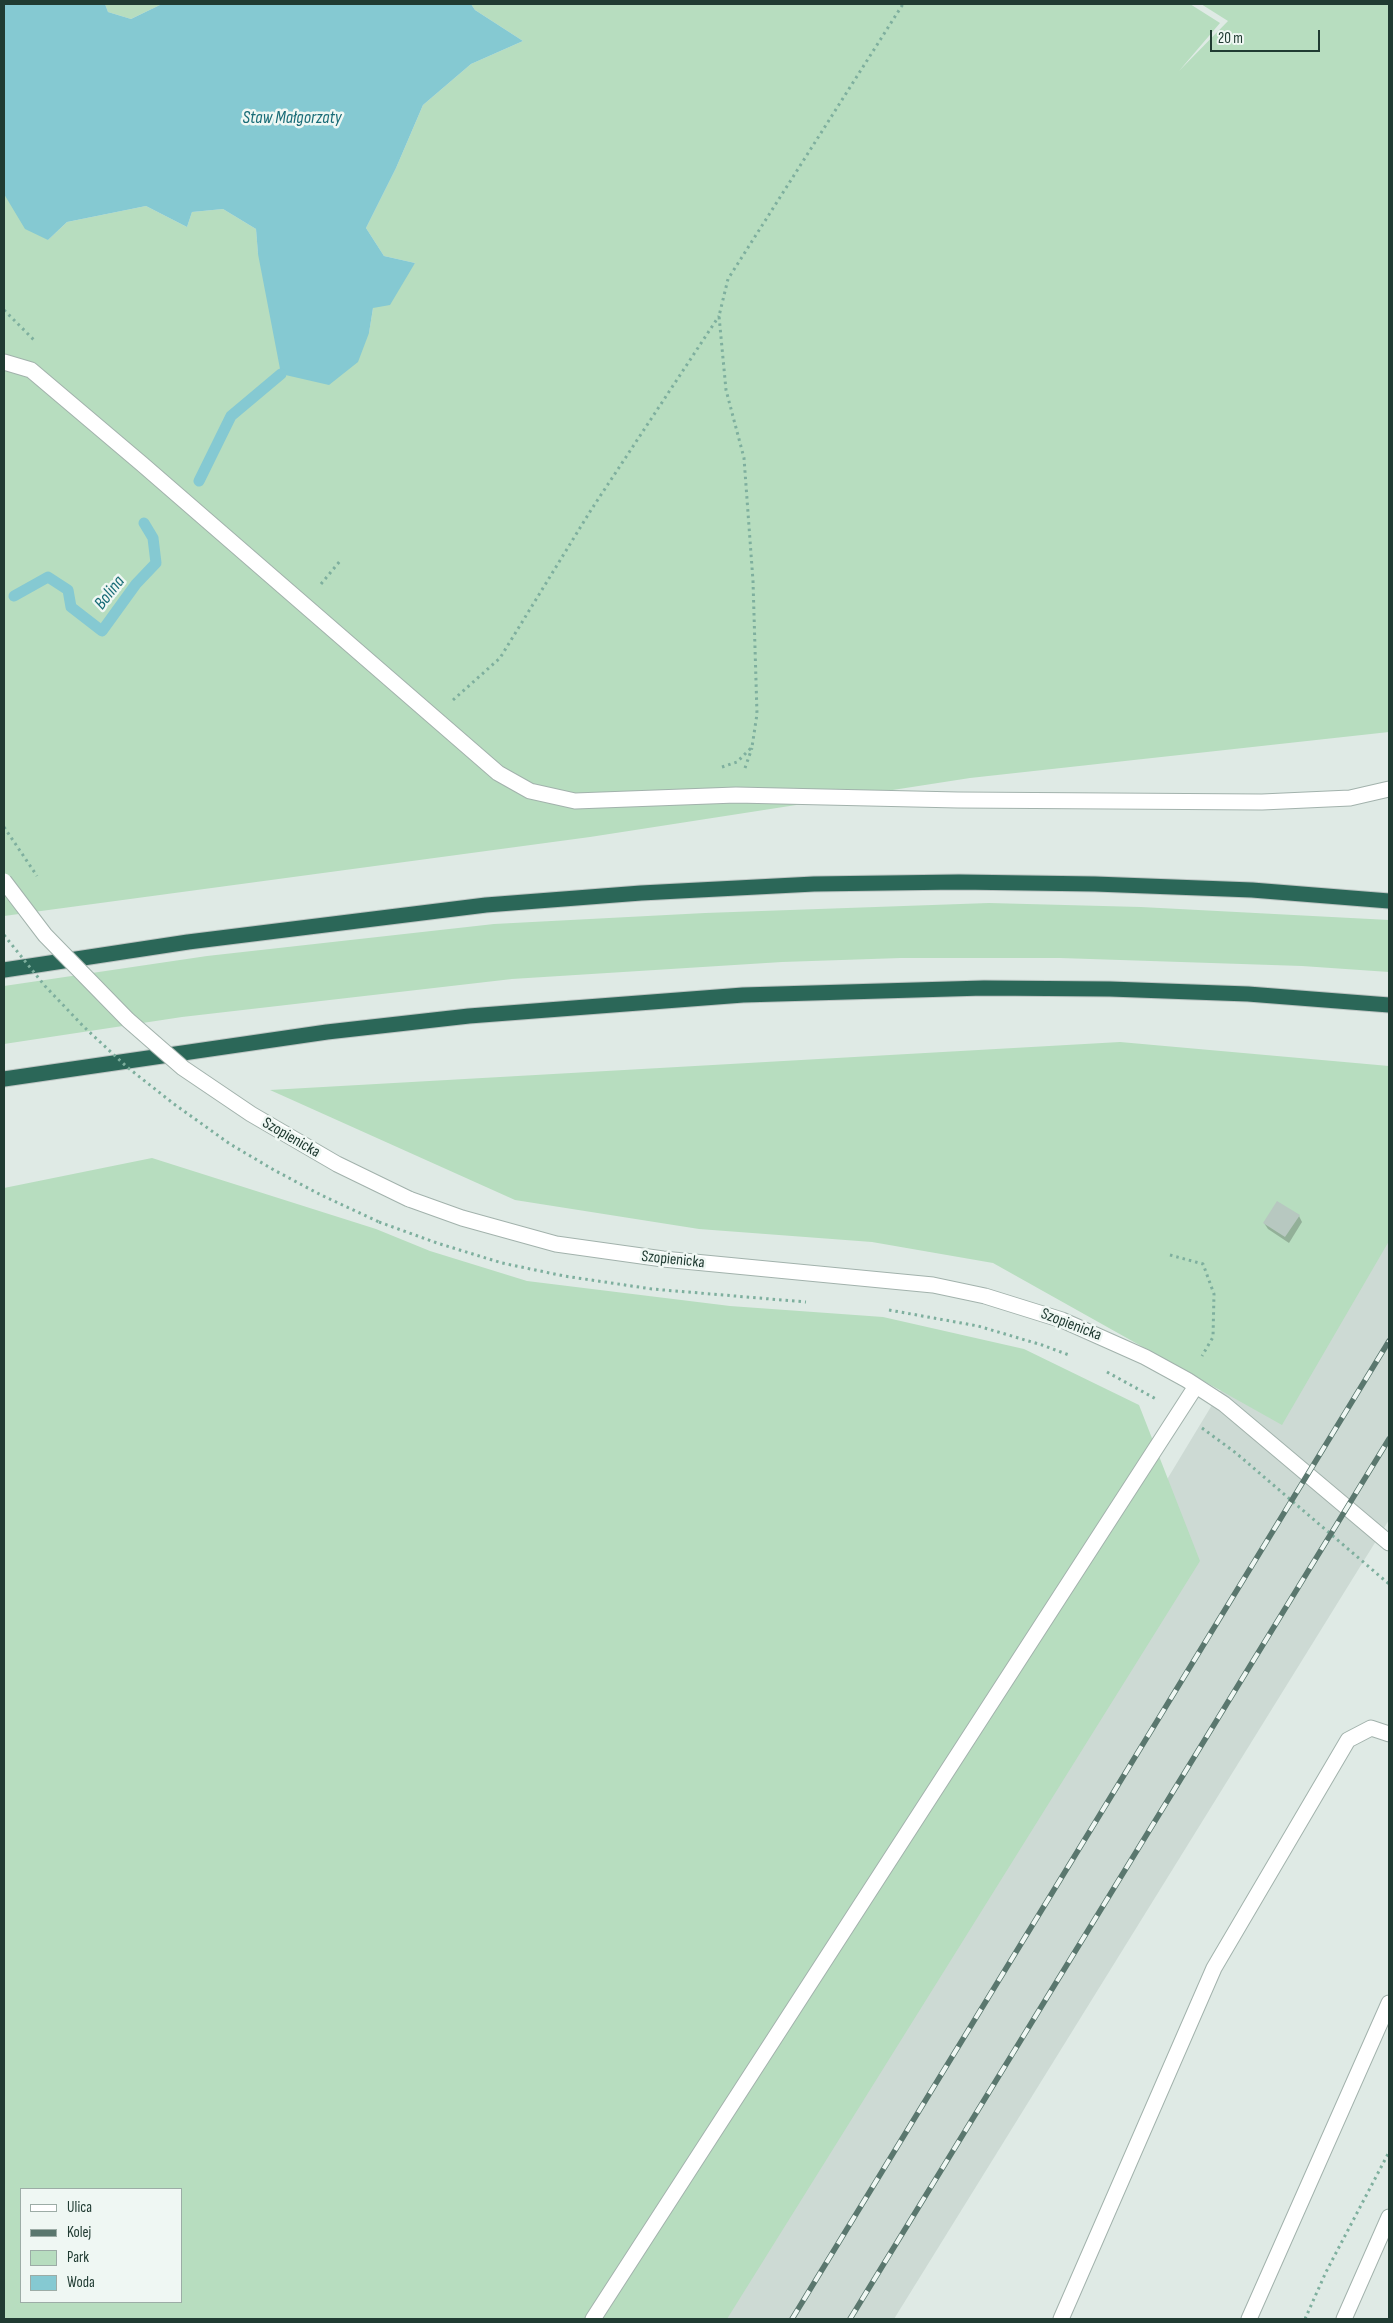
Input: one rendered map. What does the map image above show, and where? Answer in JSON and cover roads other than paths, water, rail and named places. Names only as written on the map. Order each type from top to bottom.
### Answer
[{"type":"highway","points":[[4,970],[188,942],[486,905],[641,893],[814,884],[959,882],[1095,884],[1252,890],[1389,901]]},
{"type":"highway","points":[[4,1079],[336,1030],[469,1016],[743,995],[984,988],[1110,989],[1248,994],[1389,1005]]},
{"type":"street","points":[[4,362],[31,370],[498,773],[530,791],[575,801],[736,794],[958,800],[1262,802],[1350,798],[1389,789]]},
{"type":"street","name":"Szopienicka","points":[[4,881],[45,935],[128,1020],[183,1068],[251,1114],[337,1164],[409,1199],[510,1233],[556,1244],[604,1252],[933,1286],[985,1296],[1071,1323],[1112,1341],[1191,1383],[1246,1422],[1389,1542]]},
{"type":"street","points":[[593,2319],[1178,1412],[1191,1383]]},
{"type":"street","points":[[1060,2319],[1214,1968],[1348,1740],[1371,1728],[1389,1734]]},
{"type":"street","points":[[1249,2319],[1389,2003]]},
{"type":"street","points":[[1344,2319],[1389,2217]]},
{"type":"water","name":"Staw Małgorzaty","points":[[4,4],[105,4],[108,12],[131,19],[162,4],[471,4],[475,10],[523,41],[471,64],[423,105],[396,168],[366,228],[384,256],[415,263],[390,305],[373,308],[369,333],[358,362],[329,385],[281,374],[258,254],[256,229],[223,209],[192,212],[187,227],[146,206],[67,222],[48,240],[25,229],[4,194]]},
{"type":"waterway","name":"Bolina","points":[[199,481],[231,416],[281,374]]},
{"type":"waterway","name":"Bolina","points":[[14,596],[48,577],[68,590],[71,607],[102,631],[136,584],[156,563],[153,538],[144,523]]},
{"type":"railway","points":[[792,2319],[1389,1341]]},
{"type":"railway","points":[[850,2319],[1389,1439]]}]
